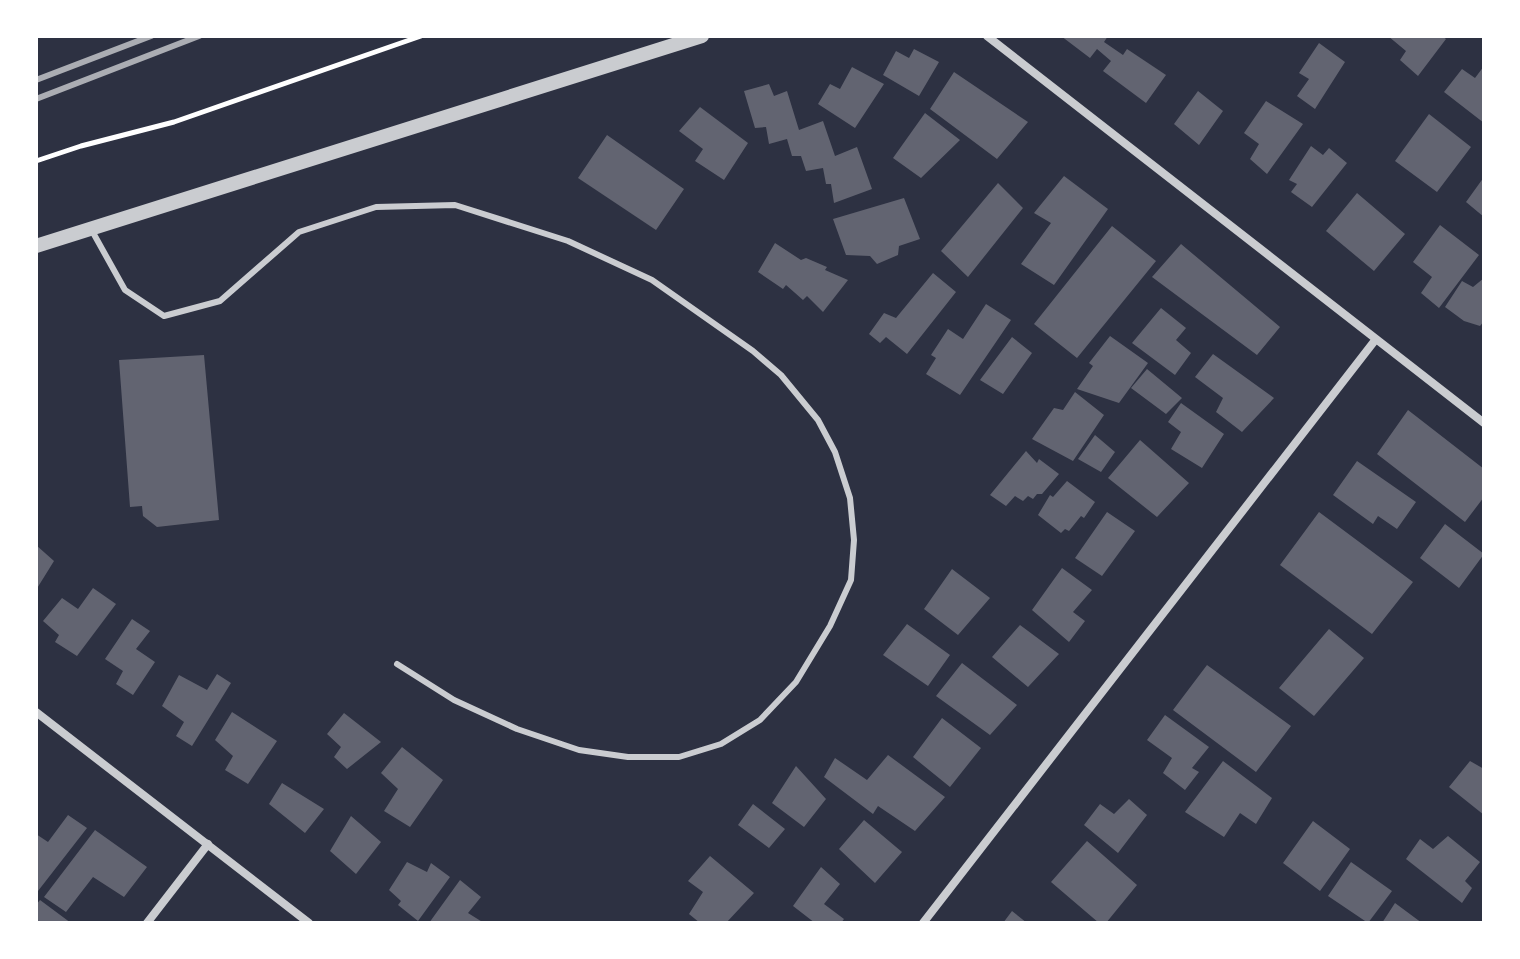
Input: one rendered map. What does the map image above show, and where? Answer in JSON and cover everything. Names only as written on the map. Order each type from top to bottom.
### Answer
[{"type":"street","points":[[36,246],[702,36]]},
{"type":"street","points":[[987,36],[1484,423]]},
{"type":"street","points":[[923,923],[1376,339]]},
{"type":"street","points":[[36,712],[309,923]]},
{"type":"street","points":[[147,923],[208,844]]},
{"type":"lane","points":[[91,229],[125,290],[164,316],[220,301],[299,232],[376,207],[455,205],[568,241],[652,280],[753,351],[781,375],[818,420],[835,452],[850,498],[854,540],[851,580],[830,626],[796,682],[760,720],[721,744],[679,757],[628,757],[579,750],[517,729],[454,700],[397,664]]},
{"type":"path","points":[[36,161],[94,142],[174,122],[421,36]]},
{"type":"building","points":[[1061,36],[1108,36],[1104,42],[1123,55],[1127,49],[1166,75],[1146,103],[1103,71],[1111,61],[1097,49],[1090,58]]},
{"type":"building","points":[[1388,36],[1442,36],[1446,39],[1418,76],[1400,60],[1406,51]]},
{"type":"building","points":[[1319,43],[1345,62],[1315,109],[1297,96],[1309,79],[1299,73]]},
{"type":"building","points":[[914,49],[939,62],[919,96],[883,75],[896,51],[909,58]]},
{"type":"building","points":[[1484,66],[1484,123],[1444,92],[1462,69],[1475,78]]},
{"type":"building","points":[[852,67],[884,84],[855,128],[818,104],[830,84],[840,89]]},
{"type":"building","points":[[954,72],[1028,122],[997,159],[930,109]]},
{"type":"building","points":[[769,84],[774,96],[787,91],[799,130],[823,121],[835,156],[857,147],[872,189],[834,203],[831,184],[826,184],[823,168],[806,171],[801,156],[792,156],[787,139],[769,144],[766,127],[755,128],[744,91]]},
{"type":"building","points":[[1198,91],[1223,111],[1199,145],[1174,124]]},
{"type":"building","points":[[1266,101],[1303,124],[1267,174],[1250,159],[1259,144],[1244,133]]},
{"type":"building","points":[[700,107],[748,143],[724,180],[695,161],[703,149],[679,131]]},
{"type":"building","points":[[925,113],[960,140],[921,178],[893,158]]},
{"type":"building","points":[[1429,114],[1471,147],[1437,192],[1395,161]]},
{"type":"building","points":[[607,135],[684,189],[656,230],[578,178]]},
{"type":"building","points":[[1311,146],[1323,155],[1329,148],[1347,163],[1312,207],[1291,192],[1297,184],[1289,180]]},
{"type":"building","points":[[1064,176],[1108,209],[1054,285],[1021,264],[1051,223],[1034,213]]},
{"type":"building","points":[[1484,177],[1484,217],[1466,202]]},
{"type":"building","points":[[998,183],[1023,208],[968,277],[941,251]]},
{"type":"building","points":[[1357,193],[1405,234],[1374,271],[1326,231]]},
{"type":"building","points":[[904,198],[920,239],[899,246],[898,255],[877,264],[870,256],[846,255],[833,219]]},
{"type":"building","points":[[1440,225],[1479,255],[1439,308],[1421,293],[1432,277],[1413,262]]},
{"type":"building","points":[[1112,226],[1156,261],[1077,358],[1034,324]]},
{"type":"building","points":[[775,243],[801,260],[806,258],[848,280],[823,312],[807,296],[803,300],[786,285],[783,289],[758,272]]},
{"type":"building","points":[[1181,244],[1280,327],[1257,355],[1152,277]]},
{"type":"building","points":[[933,273],[956,292],[907,354],[886,337],[880,343],[869,334],[884,313],[896,318]]},
{"type":"building","points":[[1484,278],[1484,321],[1480,326],[1464,321],[1445,307],[1462,281],[1473,287]]},
{"type":"building","points":[[986,304],[1011,320],[960,395],[926,374],[936,358],[931,355],[948,329],[963,339]]},
{"type":"building","points":[[1161,308],[1186,328],[1176,340],[1191,353],[1175,375],[1132,343]]},
{"type":"building","points":[[1110,336],[1148,363],[1119,403],[1077,389],[1093,366],[1089,363]]},
{"type":"building","points":[[1012,337],[1032,353],[1003,394],[980,380]]},
{"type":"building","points":[[1213,354],[1274,398],[1242,432],[1216,412],[1223,398],[1195,377]]},
{"type":"building","points":[[204,355],[219,520],[157,527],[143,516],[142,506],[130,507],[119,360]]},
{"type":"building","points":[[1147,369],[1182,398],[1166,414],[1131,388]]},
{"type":"building","points":[[1075,392],[1104,415],[1073,461],[1032,439],[1054,408],[1063,410]]},
{"type":"building","points":[[1181,403],[1224,434],[1202,468],[1171,449],[1181,432],[1168,422]]},
{"type":"building","points":[[1408,410],[1484,469],[1484,497],[1465,522],[1377,454]]},
{"type":"building","points":[[1095,435],[1115,452],[1101,472],[1078,459]]},
{"type":"building","points":[[1140,440],[1189,483],[1157,517],[1108,478]]},
{"type":"building","points":[[1026,451],[1037,463],[1039,459],[1059,474],[1042,494],[1037,494],[1033,499],[1028,496],[1023,501],[1015,496],[1006,506],[990,495]]},
{"type":"building","points":[[1357,461],[1416,502],[1397,529],[1378,516],[1373,524],[1333,495]]},
{"type":"building","points":[[1067,481],[1095,502],[1084,518],[1081,516],[1069,531],[1065,529],[1061,533],[1038,515],[1050,495],[1053,497]]},
{"type":"building","points":[[1107,512],[1135,531],[1102,576],[1075,558]]},
{"type":"building","points":[[1319,512],[1413,582],[1372,634],[1280,565]]},
{"type":"building","points":[[1445,524],[1484,554],[1459,588],[1420,558]]},
{"type":"building","points":[[36,545],[54,561],[36,590]]},
{"type":"building","points":[[1062,568],[1092,590],[1073,612],[1085,621],[1069,642],[1032,610]]},
{"type":"building","points":[[952,569],[990,598],[958,635],[924,609]]},
{"type":"building","points":[[93,588],[116,604],[77,656],[55,642],[59,635],[43,621],[62,598],[78,609]]},
{"type":"building","points":[[132,619],[150,631],[136,649],[155,662],[133,695],[116,684],[123,671],[105,659]]},
{"type":"building","points":[[907,624],[950,655],[928,686],[883,655]]},
{"type":"building","points":[[1020,625],[1059,654],[1028,687],[992,657]]},
{"type":"building","points":[[1329,629],[1364,658],[1314,716],[1279,688]]},
{"type":"building","points":[[962,663],[1017,705],[990,735],[936,696]]},
{"type":"building","points":[[1207,665],[1291,726],[1256,772],[1173,710]]},
{"type":"building","points":[[217,674],[231,683],[192,746],[176,736],[184,722],[162,706],[179,675],[207,690]]},
{"type":"building","points":[[232,712],[277,741],[248,784],[225,770],[233,756],[215,740]]},
{"type":"building","points":[[344,713],[381,742],[347,769],[334,757],[341,747],[327,734]]},
{"type":"building","points":[[1165,715],[1209,747],[1192,768],[1199,772],[1185,790],[1163,773],[1172,758],[1147,740]]},
{"type":"building","points":[[942,718],[981,748],[950,787],[913,757]]},
{"type":"building","points":[[402,747],[443,780],[410,827],[384,811],[398,789],[381,773]]},
{"type":"building","points":[[888,755],[945,797],[915,831],[878,806],[873,814],[824,777],[835,758],[867,780]]},
{"type":"building","points":[[1223,761],[1272,798],[1256,824],[1240,813],[1224,837],[1185,812]]},
{"type":"building","points":[[1470,761],[1484,769],[1484,815],[1449,787]]},
{"type":"building","points":[[796,766],[826,799],[804,827],[772,803]]},
{"type":"building","points":[[282,783],[324,809],[305,833],[269,804]]},
{"type":"building","points":[[1129,799],[1147,815],[1118,853],[1084,825],[1100,804],[1114,814]]},
{"type":"building","points":[[753,804],[785,829],[769,848],[738,825]]},
{"type":"building","points":[[68,815],[87,828],[38,891],[36,834],[48,842]]},
{"type":"building","points":[[351,816],[381,842],[356,874],[330,851]]},
{"type":"building","points":[[864,820],[902,852],[875,883],[839,849]]},
{"type":"building","points":[[1313,821],[1350,849],[1320,891],[1283,863]]},
{"type":"building","points":[[95,830],[147,867],[124,897],[93,877],[66,912],[44,897]]},
{"type":"building","points":[[1448,836],[1480,862],[1465,881],[1472,888],[1462,903],[1406,859],[1420,839],[1433,849]]},
{"type":"building","points":[[1087,841],[1137,885],[1106,923],[1099,923],[1051,882]]},
{"type":"building","points":[[710,856],[754,893],[726,923],[700,923],[689,914],[703,892],[688,881]]},
{"type":"building","points":[[407,862],[427,872],[431,863],[450,877],[418,921],[398,905],[401,901],[389,890]]},
{"type":"building","points":[[1351,862],[1392,891],[1368,923],[1328,896]]},
{"type":"building","points":[[821,867],[840,884],[824,904],[844,919],[841,923],[815,923],[793,906]]},
{"type":"building","points":[[460,880],[481,897],[468,913],[484,923],[429,923]]},
{"type":"building","points":[[40,900],[71,923],[36,923],[36,905]]},
{"type":"building","points":[[1395,903],[1422,923],[1382,923]]},
{"type":"building","points":[[1012,911],[1027,923],[1003,923]]},
{"type":"railway","points":[[36,80],[151,36]]},
{"type":"railway","points":[[36,99],[199,36]]}]
